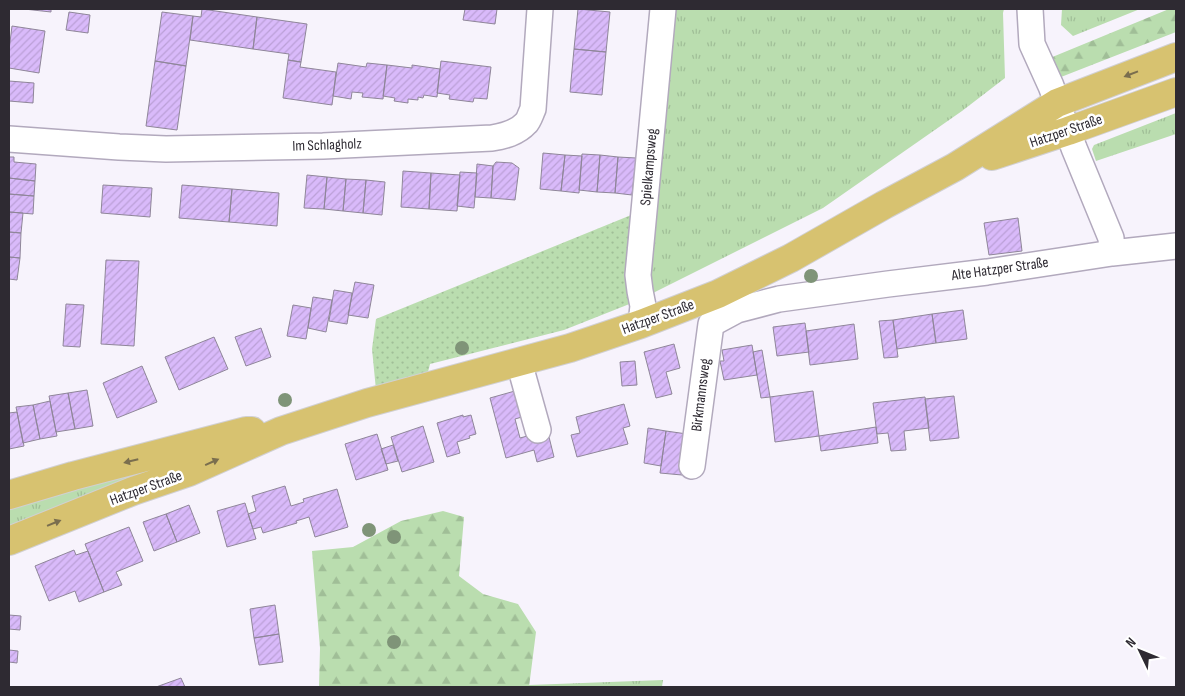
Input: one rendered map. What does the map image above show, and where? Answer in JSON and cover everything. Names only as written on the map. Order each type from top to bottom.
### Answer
[{"type":"main road","name":"Hatzper Straße","points":[[9,541],[133,491],[189,472],[281,431],[367,403],[570,348],[641,324],[718,294],[783,262],[955,167],[1057,103],[1176,57]]},
{"type":"main road","name":"Hatzper Straße","points":[[955,167],[1068,131],[1176,92]]},
{"type":"main road","name":"Hatzper Straße","points":[[9,495],[73,476],[246,432],[281,431]]},
{"type":"street","name":"Im Schlagholz","points":[[9,139],[166,149],[323,146],[507,136],[526,123],[533,109],[540,9]]},
{"type":"street","name":"Spielkampsweg","points":[[641,324],[643,306],[638,275],[663,9]]},
{"type":"street","name":"Hatzper Straße","points":[[1030,9],[1032,44],[1057,103]]},
{"type":"street","points":[[1057,103],[1110,238],[1112,253]]},
{"type":"street","name":"Alte Hatzper Straße","points":[[711,324],[737,310],[887,276],[987,272],[1112,253],[1176,246]]},
{"type":"street","name":"Birkmannsweg","points":[[692,466],[711,324]]},
{"type":"street","points":[[519,362],[538,430]]},
{"type":"green space","points":[[667,9],[1004,9],[1005,78],[962,111],[823,208],[651,294],[645,273]]},
{"type":"green space","points":[[1062,9],[1140,9],[1073,36],[1061,25]]},
{"type":"green space","points":[[1169,9],[1176,9],[1176,32],[1061,77],[1050,58]]},
{"type":"green space","points":[[1176,113],[1176,134],[1096,161],[1092,149],[1094,145]]},
{"type":"green space","points":[[641,211],[632,303],[564,330],[430,364],[427,376],[376,390],[372,349],[376,319]]},
{"type":"green space","points":[[200,450],[9,531],[9,508],[62,489]]},
{"type":"green space","points":[[443,511],[464,517],[459,576],[483,594],[518,604],[536,632],[529,687],[319,687],[320,648],[312,551],[353,547],[401,521]]},
{"type":"green space","points":[[663,680],[662,687],[529,687],[529,685]]},
{"type":"building","points":[[24,9],[51,9],[51,12]]},
{"type":"building","points":[[202,9],[257,17],[253,49],[190,40],[193,16],[201,17]]},
{"type":"building","points":[[465,9],[497,9],[495,24],[463,20]]},
{"type":"building","points":[[578,9],[610,12],[606,52],[574,49]]},
{"type":"building","points":[[69,12],[90,15],[88,33],[66,30]]},
{"type":"building","points":[[162,12],[193,16],[186,66],[155,61]]},
{"type":"building","points":[[257,17],[307,24],[301,62],[288,60],[289,54],[253,49]]},
{"type":"building","points":[[12,26],[45,31],[39,73],[9,68]]},
{"type":"building","points":[[574,49],[606,52],[602,95],[570,92]]},
{"type":"building","points":[[288,60],[301,62],[300,67],[336,72],[332,105],[283,98]]},
{"type":"building","points":[[155,61],[186,66],[177,130],[146,126]]},
{"type":"building","points":[[441,61],[491,67],[487,99],[474,98],[473,102],[449,99],[450,95],[437,93]]},
{"type":"building","points":[[338,63],[366,67],[367,63],[387,65],[383,99],[362,97],[363,93],[352,92],[351,99],[333,96]]},
{"type":"building","points":[[387,65],[412,68],[412,65],[440,69],[437,97],[424,95],[423,98],[418,97],[418,100],[408,99],[408,103],[394,101],[395,98],[383,96]]},
{"type":"building","points":[[9,81],[34,83],[33,103],[9,101]]},
{"type":"building","points":[[543,153],[565,155],[561,191],[540,189]]},
{"type":"building","points":[[582,154],[600,155],[597,192],[579,190]]},
{"type":"building","points":[[565,155],[582,156],[579,193],[561,191]]},
{"type":"building","points":[[600,155],[618,157],[615,193],[597,192]]},
{"type":"building","points":[[9,157],[14,157],[14,162],[36,164],[35,181],[9,178]]},
{"type":"building","points":[[618,157],[636,158],[632,195],[615,193]]},
{"type":"building","points":[[496,162],[512,163],[519,168],[515,200],[491,198],[493,166]]},
{"type":"building","points":[[477,164],[493,166],[491,198],[475,197]]},
{"type":"building","points":[[403,171],[431,173],[429,209],[401,207]]},
{"type":"building","points":[[460,172],[477,173],[474,208],[457,206]]},
{"type":"building","points":[[431,173],[460,175],[457,211],[429,209]]},
{"type":"building","points":[[307,175],[327,177],[324,209],[304,208]]},
{"type":"building","points":[[327,177],[346,179],[343,211],[324,209]]},
{"type":"building","points":[[9,178],[35,181],[34,196],[9,194]]},
{"type":"building","points":[[346,179],[366,180],[363,213],[343,211]]},
{"type":"building","points":[[366,180],[385,182],[382,215],[363,213]]},
{"type":"building","points":[[103,185],[152,188],[150,217],[101,213]]},
{"type":"building","points":[[182,185],[232,189],[229,222],[179,218]]},
{"type":"building","points":[[232,189],[279,193],[277,226],[229,222]]},
{"type":"building","points":[[9,194],[34,196],[33,214],[9,212]]},
{"type":"building","points":[[9,212],[23,213],[21,233],[9,232]]},
{"type":"building","points":[[1018,218],[1022,251],[989,255],[984,223]]},
{"type":"building","points":[[9,232],[21,233],[20,258],[9,257]]},
{"type":"building","points":[[9,257],[20,258],[17,280],[9,279]]},
{"type":"building","points":[[106,260],[139,261],[134,346],[101,344]]},
{"type":"building","points":[[355,282],[374,285],[368,318],[348,315]]},
{"type":"building","points":[[334,290],[352,293],[347,324],[329,321]]},
{"type":"building","points":[[313,297],[332,300],[326,332],[308,328]]},
{"type":"building","points":[[66,304],[84,305],[80,347],[63,346]]},
{"type":"building","points":[[293,305],[311,308],[306,339],[287,336]]},
{"type":"building","points":[[963,310],[967,339],[936,343],[932,314]]},
{"type":"building","points":[[932,314],[936,343],[897,349],[893,320]]},
{"type":"building","points":[[893,320],[898,357],[884,358],[879,321]]},
{"type":"building","points":[[805,323],[809,352],[777,356],[773,327]]},
{"type":"building","points":[[854,324],[858,359],[810,365],[806,331]]},
{"type":"building","points":[[261,328],[271,357],[246,366],[235,337]]},
{"type":"building","points":[[214,337],[228,369],[179,390],[165,357]]},
{"type":"building","points":[[674,344],[680,368],[666,372],[672,394],[656,398],[644,352]]},
{"type":"building","points":[[752,345],[757,375],[724,380],[720,361],[724,361],[722,350]]},
{"type":"building","points":[[762,350],[770,397],[761,398],[753,352]]},
{"type":"building","points":[[635,361],[637,385],[622,386],[620,362]]},
{"type":"building","points":[[142,366],[157,402],[117,418],[103,383]]},
{"type":"building","points":[[522,389],[529,415],[515,419],[520,438],[531,435],[532,441],[549,437],[554,457],[537,462],[534,450],[506,458],[490,398]]},
{"type":"building","points":[[87,390],[93,426],[75,429],[68,393]]},
{"type":"building","points":[[813,391],[819,436],[775,442],[770,397]]},
{"type":"building","points":[[68,393],[75,429],[56,432],[49,396]]},
{"type":"building","points":[[954,396],[959,438],[930,441],[925,399]]},
{"type":"building","points":[[925,397],[929,428],[904,431],[906,450],[891,451],[888,433],[877,434],[873,403]]},
{"type":"building","points":[[50,401],[57,436],[40,439],[33,405]]},
{"type":"building","points":[[624,404],[630,426],[623,428],[628,444],[577,457],[571,435],[580,433],[576,417]]},
{"type":"building","points":[[33,405],[40,439],[23,443],[16,407]]},
{"type":"building","points":[[17,412],[24,446],[9,449],[9,413]]},
{"type":"building","points":[[463,415],[463,417],[471,415],[476,434],[457,442],[460,453],[447,457],[437,423]]},
{"type":"building","points":[[423,426],[434,462],[402,472],[391,437]]},
{"type":"building","points":[[876,427],[878,443],[821,451],[819,436]]},
{"type":"building","points":[[648,428],[666,431],[661,466],[644,463]]},
{"type":"building","points":[[666,431],[687,434],[682,475],[660,473]]},
{"type":"building","points":[[377,434],[388,470],[356,480],[345,444]]},
{"type":"building","points":[[393,445],[398,461],[386,464],[381,449]]},
{"type":"building","points":[[285,486],[291,506],[304,502],[303,499],[337,489],[348,527],[315,537],[309,517],[296,521],[297,523],[263,533],[261,527],[253,529],[248,514],[256,511],[252,496]]},
{"type":"building","points":[[245,503],[256,539],[227,547],[217,511]]},
{"type":"building","points":[[189,505],[200,533],[177,542],[166,514]]},
{"type":"building","points":[[166,514],[177,542],[154,551],[143,522]]},
{"type":"building","points":[[129,527],[143,561],[116,572],[122,585],[104,592],[85,544]]},
{"type":"building","points":[[74,550],[76,555],[88,551],[104,592],[79,602],[75,591],[49,601],[35,566]]},
{"type":"building","points":[[275,605],[279,634],[254,638],[250,609]]},
{"type":"building","points":[[9,615],[21,616],[20,630],[9,629]]},
{"type":"building","points":[[279,634],[283,662],[259,665],[254,638]]},
{"type":"building","points":[[9,650],[18,651],[17,663],[9,662]]},
{"type":"building","points":[[181,678],[185,687],[156,687]]}]
